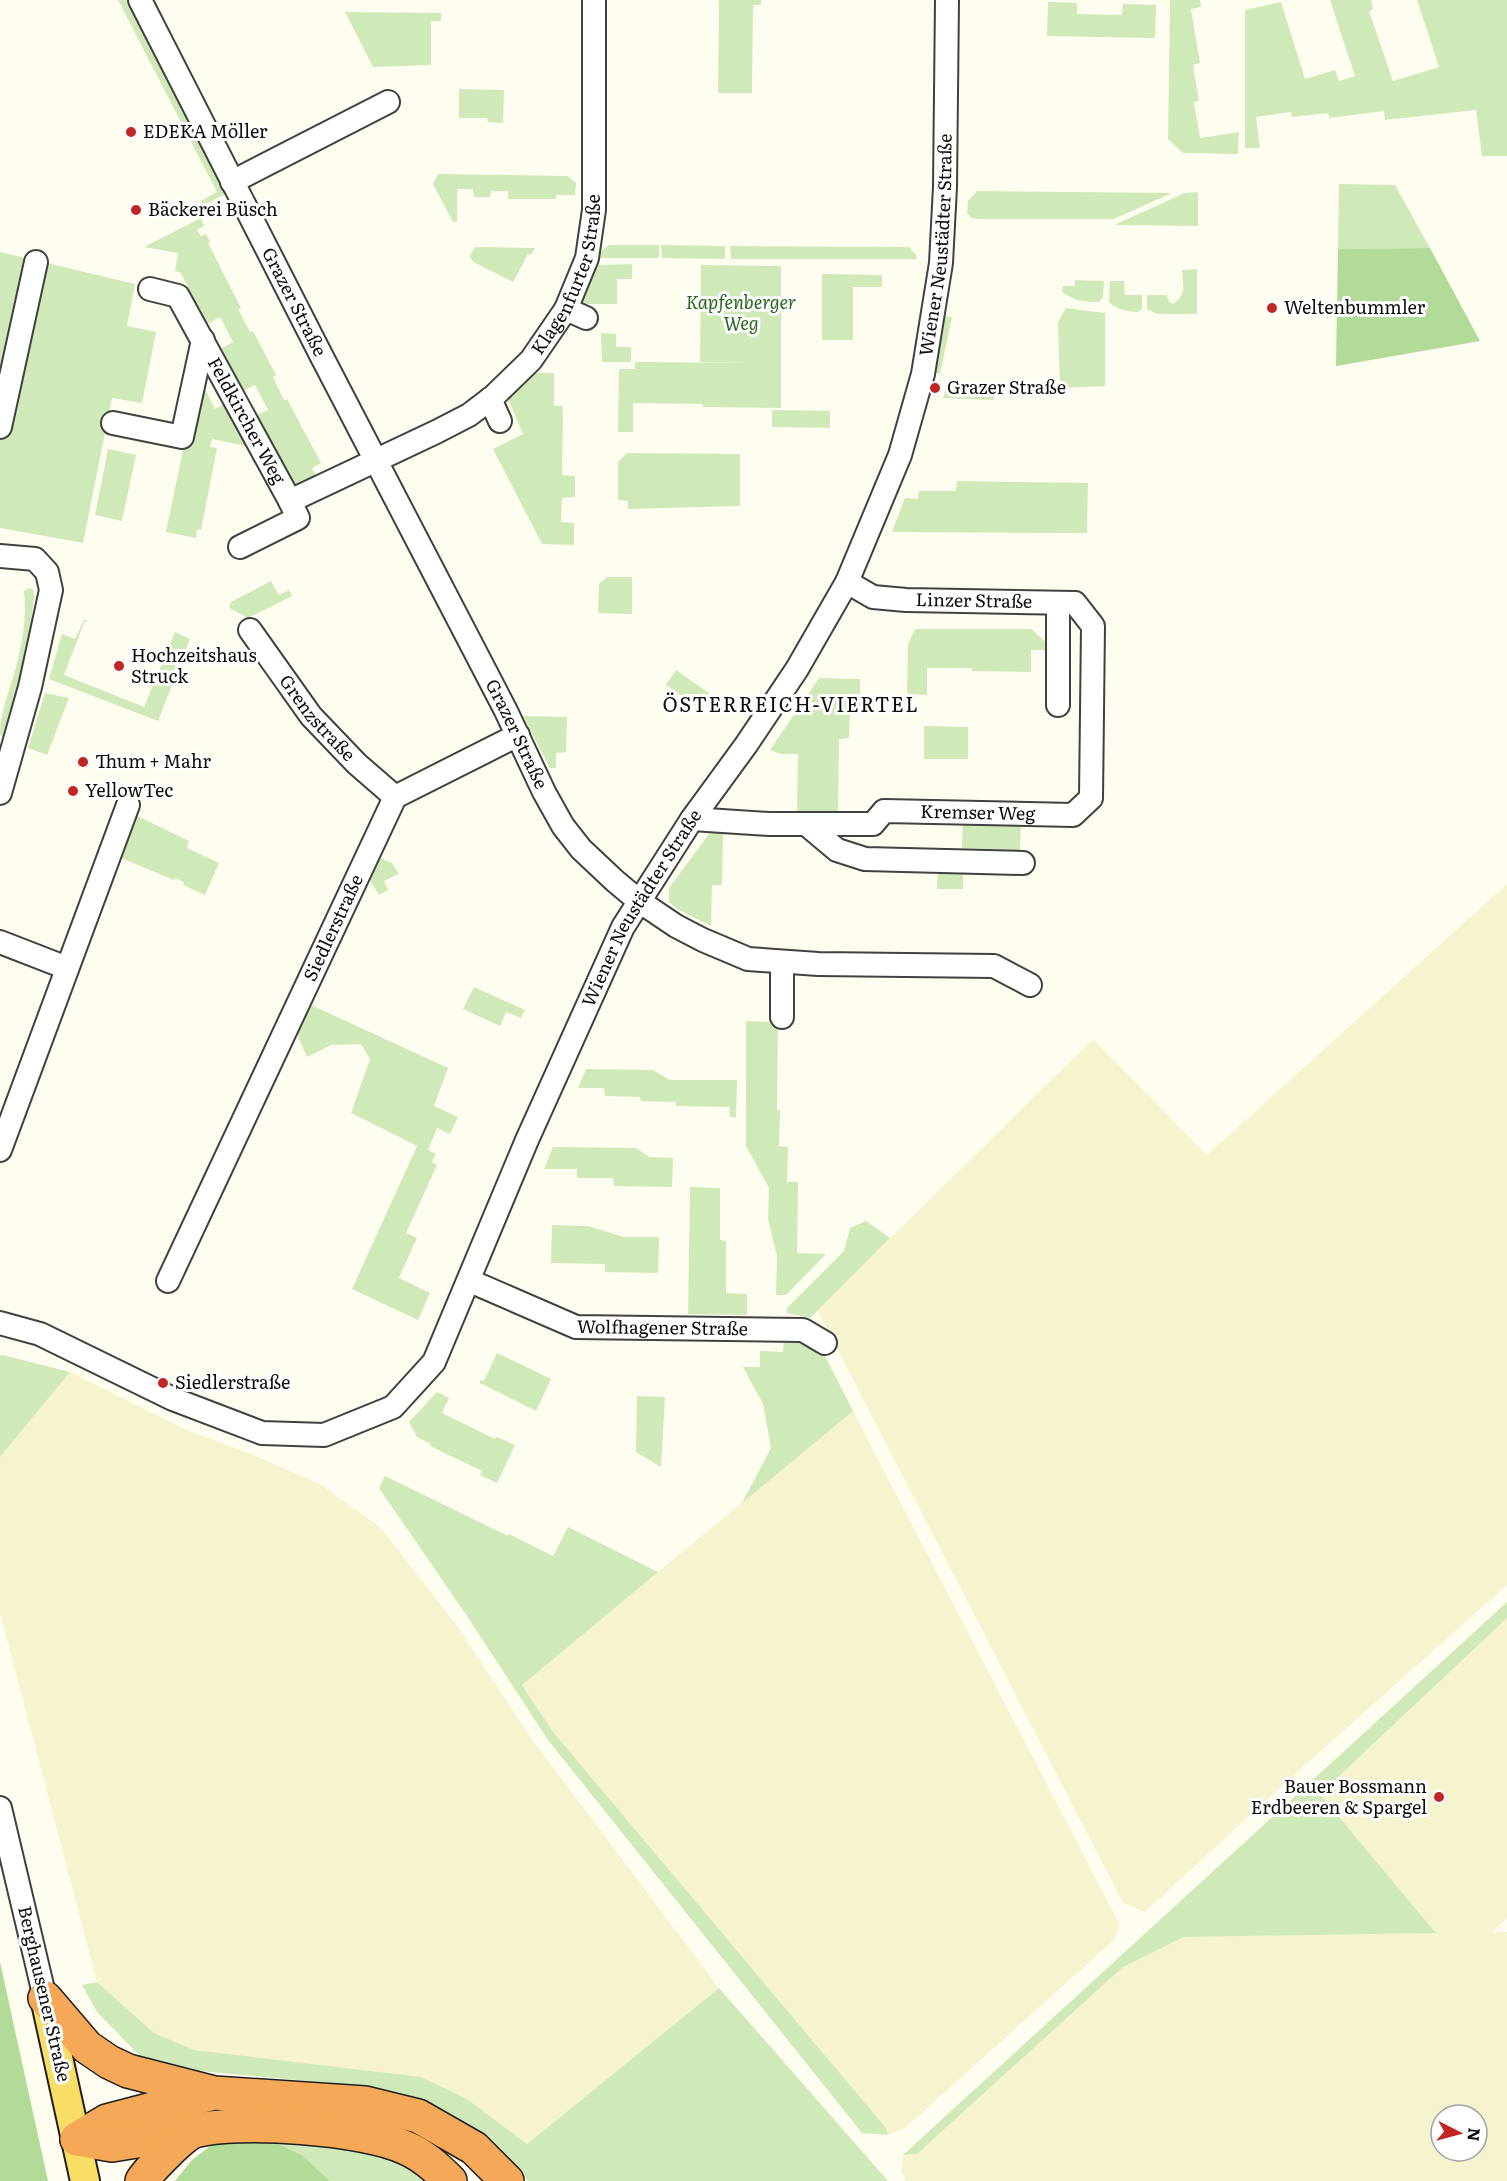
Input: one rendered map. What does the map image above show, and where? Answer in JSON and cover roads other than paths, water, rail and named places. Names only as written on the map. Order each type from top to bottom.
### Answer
[{"type":"highway","points":[[45,1998],[87,2047],[109,2062],[135,2073],[214,2093],[365,2103],[418,2116],[474,2148],[507,2181]]},
{"type":"highway","points":[[77,2139],[107,2121],[214,2093]]},
{"type":"highway","points":[[77,2139],[112,2145],[240,2126],[370,2135],[407,2148],[437,2167],[450,2181]]},
{"type":"highway","points":[[142,2181],[147,2172],[192,2132]]},
{"type":"main road","name":"Berghausener Straße","points":[[45,1998],[85,2181]]},
{"type":"street","name":"Grazer Straße","points":[[140,0],[518,735],[544,792],[563,826],[581,849],[639,901],[676,926],[748,958],[782,962],[994,966],[1030,984]]},
{"type":"street","name":"Klagenfurter Straße","points":[[376,461],[469,415],[490,399],[576,314],[594,210],[594,0]]},
{"type":"street","name":"Wiener Neustädter Straße","points":[[0,1323],[40,1334],[172,1399],[262,1432],[324,1435],[393,1407],[434,1362],[528,1140],[623,927],[692,819],[746,745],[797,669],[847,582],[900,455],[923,374],[934,314],[945,211],[947,0]]},
{"type":"street","points":[[232,182],[388,102]]},
{"type":"street","points":[[0,427],[36,262]]},
{"type":"street","name":"Feldkircher Weg","points":[[150,289],[178,296],[298,518],[240,547]]},
{"type":"street","name":"Feldkircher Weg","points":[[113,423],[182,437],[203,340]]},
{"type":"street","points":[[490,399],[500,421]]},
{"type":"street","name":"Feldkircher Weg","points":[[290,501],[376,461]]},
{"type":"street","points":[[0,556],[35,559],[47,572],[51,590],[30,687],[0,793]]},
{"type":"street","name":"Linzer Straße","points":[[847,582],[873,597],[906,600],[1075,603],[1093,626]]},
{"type":"street","points":[[1058,603],[1058,705]]},
{"type":"street","name":"Kremser Weg","points":[[692,819],[769,824],[873,824],[884,811],[1073,815],[1091,798],[1093,626]]},
{"type":"street","name":"Grenzstraße","points":[[249,630],[311,716],[357,764],[395,797]]},
{"type":"street","points":[[395,797],[518,735]]},
{"type":"street","name":"Siedlerstraße","points":[[168,1281],[395,797]]},
{"type":"street","points":[[0,1150],[128,805]]},
{"type":"street","points":[[806,824],[837,850],[865,860],[1023,863]]},
{"type":"street","points":[[0,942],[67,968]]},
{"type":"street","points":[[782,962],[782,1017]]},
{"type":"street","name":"Wolfhagener Straße","points":[[470,1281],[576,1327],[803,1330],[825,1343]]},
{"type":"street","name":"Berghausener Straße","points":[[0,1808],[45,1998]]},
{"type":"place","name":"EDEKA Möller","points":[[131,132]]},
{"type":"place","name":"Bäckerei Büsch","points":[[136,210]]},
{"type":"place","name":"Weltenbummler","points":[[1272,308]]},
{"type":"place","name":"Grazer Straße","points":[[935,388]]},
{"type":"place","name":"Hochzeitshaus Struck","points":[[119,666]]},
{"type":"place","name":"Thum + Mahr","points":[[83,762]]},
{"type":"place","name":"YellowTec","points":[[73,791]]},
{"type":"place","name":"Siedlerstraße","points":[[163,1383]]},
{"type":"place","name":"Bauer Bossmann Erdbeeren & Spargel","points":[[1439,1797]]},
{"type":"district","name":"ÖSTERREICH-VIERTEL","points":[[791,705]]},
{"type":"park label","name":"Kapfenberger Weg","points":[[741,313]]}]
